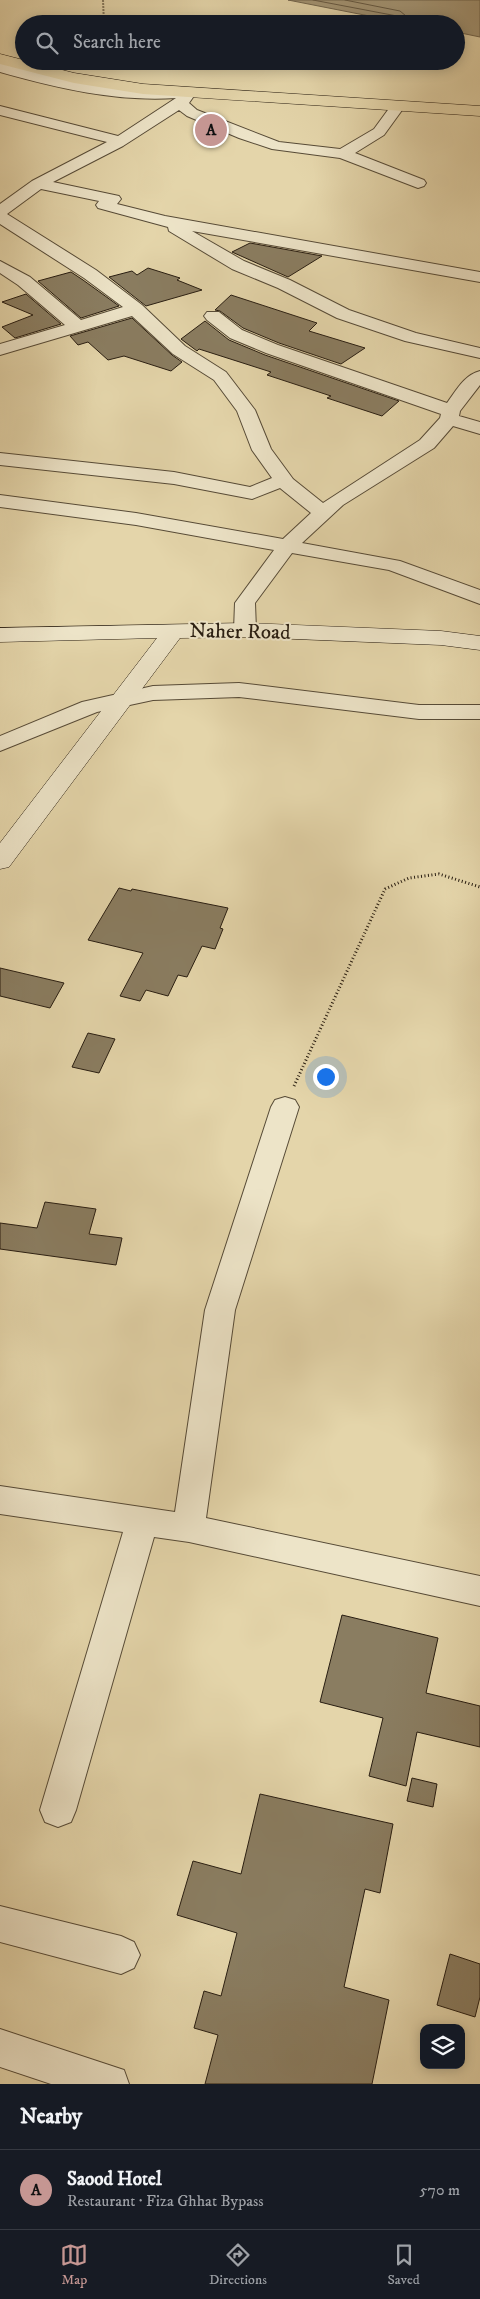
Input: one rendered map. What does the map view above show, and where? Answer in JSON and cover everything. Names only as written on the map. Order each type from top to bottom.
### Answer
[{"type":"highway","points":[[0,59],[15,63]]},
{"type":"highway","points":[[43,70],[74,78],[185,98],[480,111]]},
{"type":"main road","name":"Naher Road","points":[[0,635],[245,630],[441,638],[480,643]]},
{"type":"main road","points":[[0,861],[174,631]]},
{"type":"street","points":[[0,51],[15,55]]},
{"type":"street","points":[[0,67],[90,88],[185,98]]},
{"type":"street","points":[[75,70],[185,98]]},
{"type":"street","points":[[0,212],[38,184],[120,142],[185,98]]},
{"type":"street","points":[[185,98],[192,113],[244,135],[277,146],[343,154],[418,183]]},
{"type":"street","points":[[343,154],[379,132],[398,106]]},
{"type":"street","points":[[0,110],[120,142]]},
{"type":"street","points":[[38,184],[113,199],[104,205],[164,221],[480,277]]},
{"type":"street","points":[[0,190],[22,196]]},
{"type":"street","points":[[0,217],[83,269],[136,309],[179,350],[220,376],[246,410],[262,450],[284,480],[322,513]]},
{"type":"street","points":[[164,221],[238,265],[284,284],[344,314],[411,337],[480,354]]},
{"type":"street","points":[[0,266],[24,281],[77,326]]},
{"type":"street","points":[[0,350],[136,309]]},
{"type":"street","points":[[213,316],[236,334],[480,428]]},
{"type":"street","points":[[245,630],[245,603],[286,547],[336,501],[427,444],[450,415],[471,383],[480,376]]},
{"type":"street","points":[[0,459],[174,478],[252,493],[284,480]]},
{"type":"street","points":[[0,501],[136,519],[393,565],[480,598]]},
{"type":"street","points":[[0,744],[90,707],[153,693],[239,690],[419,712],[480,712]]},
{"type":"street","points":[[189,1528],[220,1310],[285,1108]]},
{"type":"street","points":[[0,1500],[189,1528],[480,1591]]},
{"type":"street","points":[[58,1810],[142,1522]]},
{"type":"street","points":[[0,1924],[121,1955]]},
{"type":"street","points":[[0,2048],[110,2084]]},
{"type":"path","points":[[103,0],[104,15]]},
{"type":"path","points":[[285,1108],[385,889],[409,878],[439,874],[480,887]]},
{"type":"water","points":[[288,0],[480,0],[480,37],[465,34],[465,15],[364,15]]},
{"type":"building","points":[[250,243],[322,256],[288,277],[232,252]]},
{"type":"building","points":[[148,268],[180,278],[177,280],[202,290],[146,306],[109,277],[132,271],[137,275]]},
{"type":"building","points":[[71,272],[119,306],[81,318],[38,281]]},
{"type":"building","points":[[26,294],[61,324],[15,338],[2,327],[33,315],[2,302]]},
{"type":"building","points":[[231,295],[317,323],[309,331],[365,348],[341,364],[279,343],[243,328],[220,311],[215,310]]},
{"type":"building","points":[[132,318],[182,362],[171,371],[124,356],[108,360],[88,342],[78,345],[70,336]]},
{"type":"building","points":[[205,321],[229,340],[265,355],[399,401],[382,416],[327,398],[331,396],[267,375],[271,372],[199,349],[197,351],[181,339]]},
{"type":"building","points":[[119,888],[228,908],[220,928],[223,929],[215,949],[202,946],[187,977],[178,975],[168,996],[146,990],[140,1001],[120,996],[143,953],[88,940]]},
{"type":"building","points":[[0,968],[64,983],[50,1008],[0,996]]},
{"type":"building","points":[[88,1033],[115,1039],[99,1073],[72,1067]]},
{"type":"building","points":[[45,1202],[96,1209],[89,1234],[122,1238],[116,1265],[0,1249],[0,1223],[37,1228]]},
{"type":"building","points":[[342,1615],[438,1638],[426,1693],[480,1706],[480,1747],[417,1732],[406,1786],[369,1776],[383,1718],[320,1702]]},
{"type":"building","points":[[412,1778],[437,1784],[433,1807],[407,1801]]},
{"type":"building","points":[[260,1794],[393,1824],[380,1893],[365,1889],[344,1987],[389,2000],[372,2084],[205,2084],[218,2035],[194,2028],[204,1991],[221,1996],[237,1933],[177,1915],[193,1861],[241,1874]]},
{"type":"building","points":[[450,1954],[480,1964],[480,1997],[475,2017],[437,2005]]},
{"type":"place","name":"Saood Hotel","points":[[211,130]]}]
